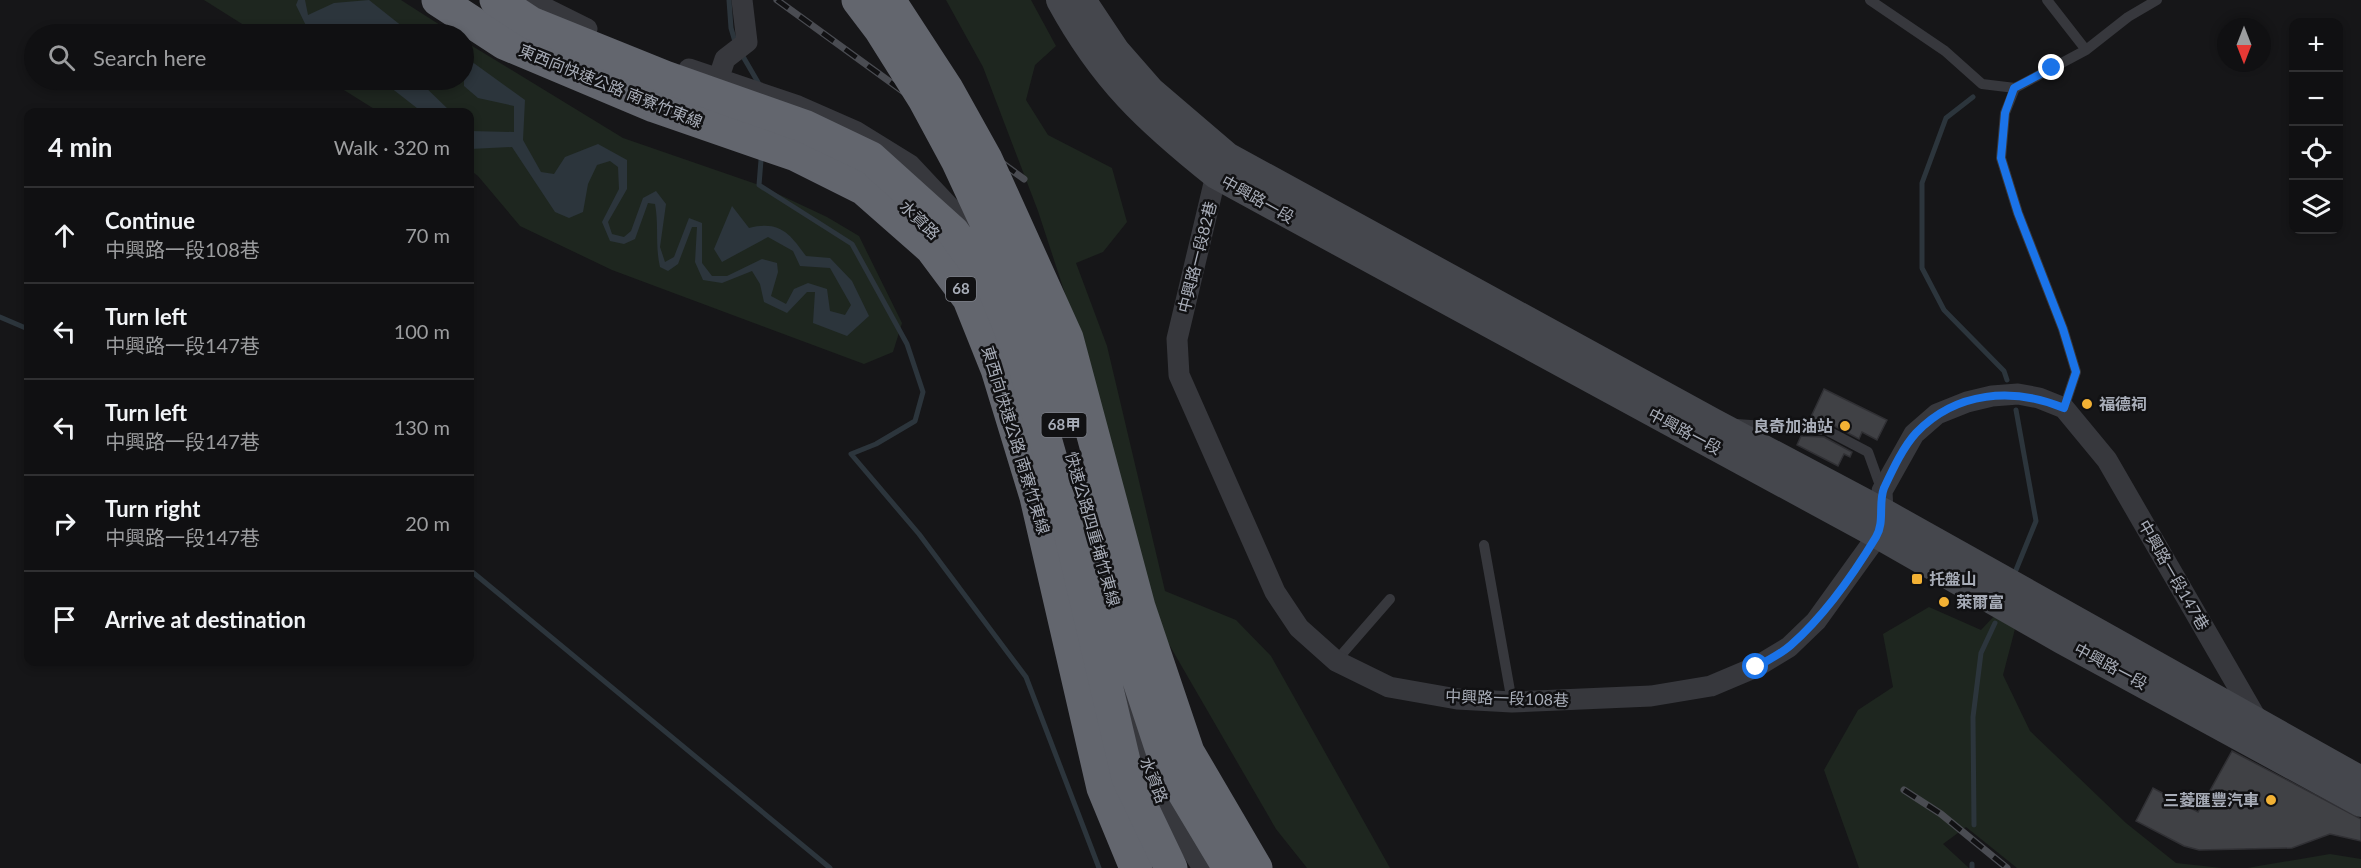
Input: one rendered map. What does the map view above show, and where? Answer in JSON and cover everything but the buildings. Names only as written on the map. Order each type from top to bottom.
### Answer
[{"type":"highway","name":"東西向快速公路 南寮竹東線","points":[[438,0],[504,42],[654,106],[796,155],[864,189],[931,248],[969,299],[997,369],[1036,497],[1103,788],[1136,868]]},
{"type":"highway","name":"東西向快速公路 南寮竹東線","points":[[496,0],[531,23],[665,77],[804,126],[871,158],[953,232],[994,289],[1023,361],[1061,494],[1128,778],[1171,868]]},
{"type":"highway","name":"快速公路四重埔竹東線","points":[[858,0],[912,79],[958,162],[1042,343],[1120,626],[1166,763],[1229,868]]},
{"type":"highway","name":"快速公路四重埔竹東線","points":[[889,0],[947,89],[986,159],[1067,338],[1139,607],[1188,752],[1256,868]]},
{"type":"main road","name":"中興路一段","points":[[1060,0],[1104,71],[1139,111],[1216,175],[1881,513],[2052,634],[2361,803]]},
{"type":"main road","name":"中興路一段","points":[[1082,0],[1116,51],[1151,91],[1227,156],[1881,513],[2361,780]]},
{"type":"street","name":"水資路","points":[[464,0],[518,34],[608,74],[706,111],[800,142],[869,175],[942,242],[971,284],[1003,358],[1122,685]]},
{"type":"street","name":"水資路","points":[[529,0],[608,39],[722,69],[855,131],[910,165],[966,223],[996,270],[1029,350],[1071,489],[1122,685],[1147,769],[1166,809],[1203,868]]},
{"type":"street","points":[[706,111],[722,69],[747,42],[742,0]]},
{"type":"street","name":"中興路一段82巷","points":[[1177,339],[1216,175]]},
{"type":"street","name":"中興路一段108巷","points":[[1177,339],[1179,375],[1275,592],[1299,628],[1336,661],[1389,687],[1457,699],[1512,702],[1651,696],[1711,686],[1756,667],[1789,647],[1816,621],[1881,513]]},
{"type":"street","name":"中興路一段147巷","points":[[1881,513],[1914,434],[1937,414],[1992,396],[2018,394],[2039,398],[2064,408],[2107,460],[2259,722],[2269,752]]},
{"type":"lane","points":[[1870,0],[1945,51],[1982,84],[2014,88],[2086,50],[2128,17],[2157,0]]},
{"type":"lane","points":[[2047,0],[2086,50]]},
{"type":"lane","points":[[2014,88],[2005,113],[2001,158],[2018,213],[2063,329],[2076,372],[2064,408]]},
{"type":"lane","points":[[1713,422],[1826,430],[1869,452],[1881,513]]},
{"type":"lane","points":[[1484,545],[1512,702]]},
{"type":"lane","points":[[1336,661],[1390,599]]},
{"type":"shaded area","points":[[204,0],[401,0],[438,24],[242,24]]},
{"type":"shaded area","points":[[298,0],[305,0],[308,15],[334,3],[369,0],[399,24],[305,24],[296,5]]},
{"type":"shaded area","points":[[946,0],[1031,0],[1056,46],[1035,65],[1026,100],[1048,135],[1112,168],[1127,222],[1103,252],[1076,263],[1107,346],[1165,591],[1236,620],[1271,656],[1390,868],[1307,868],[1276,829],[1163,634],[1074,321],[1038,211],[983,67]]},
{"type":"shaded area","points":[[474,47],[623,138],[759,185],[827,217],[859,236],[902,323],[893,352],[864,364],[612,270],[520,226],[474,173],[474,108],[373,108],[344,90],[474,90]]},
{"type":"shaded area","points":[[474,63],[525,100],[523,140],[541,172],[554,174],[565,157],[598,144],[627,160],[627,189],[608,222],[612,234],[624,237],[631,231],[643,198],[656,191],[666,204],[660,247],[665,262],[674,257],[689,218],[702,223],[702,263],[712,276],[727,276],[762,259],[777,263],[778,272],[771,296],[786,304],[794,289],[808,283],[827,289],[830,311],[845,315],[851,305],[830,268],[800,266],[793,251],[768,237],[722,262],[714,249],[732,206],[749,228],[769,226],[776,228],[789,235],[806,256],[830,258],[852,281],[869,316],[847,336],[813,323],[815,292],[807,292],[787,313],[764,302],[760,284],[752,271],[722,283],[703,280],[695,262],[697,227],[692,227],[678,264],[668,271],[660,267],[655,204],[648,203],[635,239],[624,244],[610,241],[602,222],[619,189],[618,167],[610,161],[597,165],[588,184],[583,212],[569,218],[555,212],[512,147],[474,149],[474,131],[514,132],[514,106],[478,98],[469,90],[474,90]]},
{"type":"shaded area","points":[[394,90],[428,90],[447,108],[417,108]]},
{"type":"shaded area","points":[[1929,607],[1981,630],[1997,613],[2016,625],[2003,675],[2030,731],[2126,823],[2176,863],[2222,868],[2017,868],[1966,827],[1943,844],[1969,868],[1859,868],[1824,770],[1858,710],[1893,687],[1883,634]]},
{"type":"shaded area","points":[[2330,854],[2361,859],[2361,868],[2247,868]]},
{"type":"waterway","points":[[729,0],[731,28],[736,45]]},
{"type":"waterway","points":[[741,53],[759,84]]},
{"type":"waterway","points":[[1973,97],[1946,118],[1922,183],[1922,268],[1944,310],[2004,371],[2007,380]]},
{"type":"waterway","points":[[761,160],[759,185],[852,244],[907,344],[923,392],[915,421],[876,444],[851,454],[919,534],[1026,677],[1099,868]]},
{"type":"waterway","points":[[0,317],[24,327]]},
{"type":"waterway","points":[[2016,410],[2036,521],[2016,570]]},
{"type":"waterway","points":[[474,573],[830,868]]},
{"type":"waterway","points":[[1974,825],[1973,717],[1981,653],[1995,623]]},
{"type":"railway","points":[[777,0],[1024,179]]},
{"type":"railway","points":[[1904,790],[1941,814],[2007,868]]},
{"type":"place","name":"福德祠","points":[[2087,404]]},
{"type":"place","name":"良奇加油站","points":[[1845,426]]},
{"type":"place","name":"托盤山","points":[[1917,579]]},
{"type":"place","name":"萊爾富","points":[[1944,602]]},
{"type":"place","name":"三菱匯豐汽車","points":[[2271,800]]},
{"type":"route","points":[[1756,667],[1789,647],[1816,621],[1878,535],[1883,512],[1882,491],[1914,434],[1937,414],[1967,402],[1992,396],[2018,394],[2039,398],[2064,408],[2076,372],[2063,329],[2018,213],[2001,158],[2005,113],[2014,88],[2052,68]]}]
